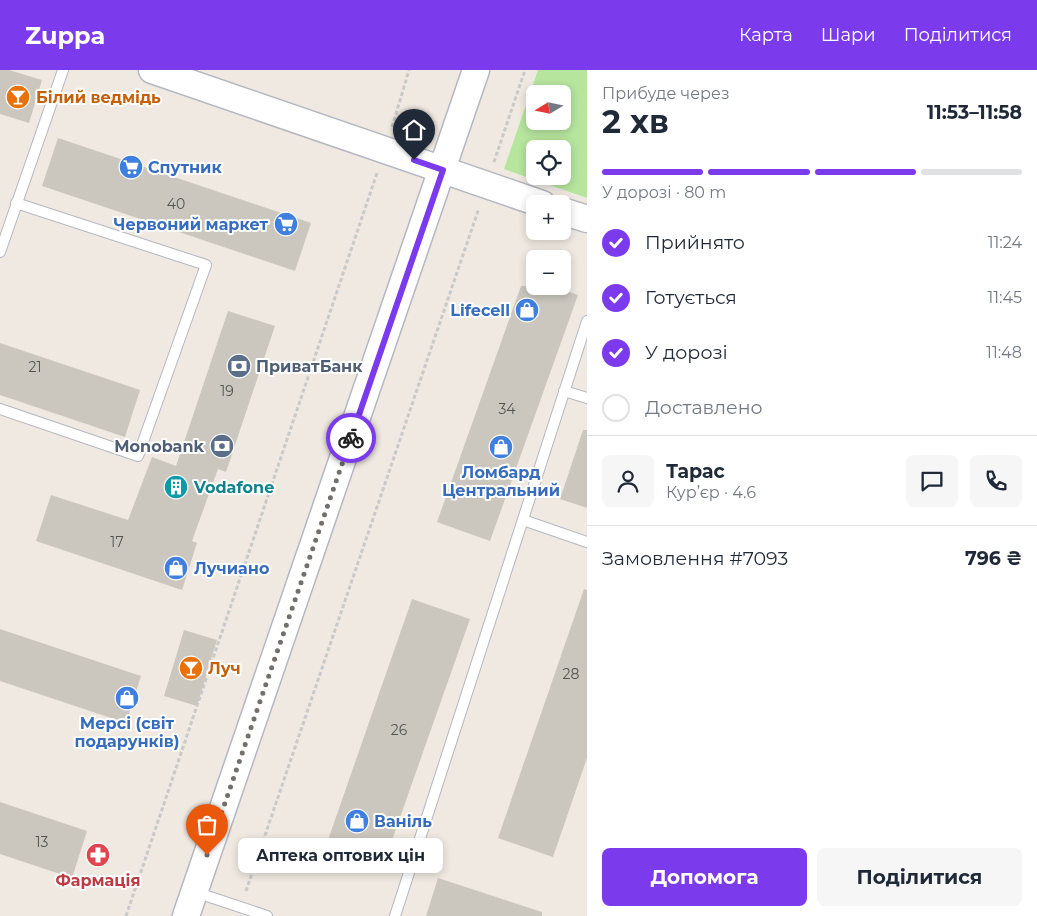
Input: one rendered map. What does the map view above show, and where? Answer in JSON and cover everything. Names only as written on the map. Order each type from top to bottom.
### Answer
[{"type":"street","points":[[152,70],[526,198]]},
{"type":"street","points":[[186,916],[476,70]]},
{"type":"street","points":[[571,214],[587,219]]},
{"type":"lane","points":[[0,250],[63,70]]},
{"type":"lane","points":[[0,410],[138,456],[206,265],[16,203]]},
{"type":"lane","points":[[395,916],[587,321]]},
{"type":"lane","points":[[564,391],[587,398]]},
{"type":"lane","points":[[523,520],[587,542]]},
{"type":"lane","points":[[195,892],[267,916]]},
{"type":"path","points":[[126,916],[384,150],[409,70]]},
{"type":"path","points":[[240,907],[525,70]]},
{"type":"green space","points":[[538,70],[587,70],[587,198],[550,185],[571,185],[571,140],[526,140],[526,177],[504,169],[526,105],[526,130],[571,130],[571,85],[533,85]]},
{"type":"building","name":"Білий ведмідь","points":[[0,70],[9,70],[42,80],[29,123],[0,114]]},
{"type":"building","points":[[58,138],[311,223],[295,271],[42,186]]},
{"type":"building","points":[[521,286],[526,286],[526,295],[571,295],[571,292],[578,295],[490,541],[437,522]]},
{"type":"building","points":[[228,311],[275,326],[226,472],[218,469],[192,541],[197,543],[182,590],[36,541],[51,495],[128,520],[152,457],[176,466]]},
{"type":"building","points":[[0,343],[140,390],[125,437],[0,395]]},
{"type":"building","points":[[583,430],[587,430],[587,508],[560,499]]},
{"type":"building","points":[[584,589],[587,590],[587,758],[553,857],[498,838]]},
{"type":"building","points":[[412,599],[470,619],[385,860],[328,840]]},
{"type":"building","points":[[0,629],[141,676],[126,723],[0,681]]},
{"type":"building","name":"Луч","points":[[184,630],[217,640],[197,706],[164,696]]},
{"type":"building","points":[[0,802],[87,831],[72,878],[0,854]]},
{"type":"building","points":[[438,878],[542,912],[542,916],[426,916]]},
{"type":"way so far","points":[[207,855],[351,438]]},
{"type":"place","name":"Білий ведмідь","points":[[18,97]]},
{"type":"place","name":"Спутник","points":[[131,167]]},
{"type":"place","name":"Червоний маркет","points":[[286,224]]},
{"type":"place","name":"Lifecell","points":[[527,310]]},
{"type":"place","name":"ПриватБанк","points":[[239,366]]},
{"type":"place","name":"Monobank","points":[[222,446]]},
{"type":"place","name":"Ломбард Центральний","points":[[501,447]]},
{"type":"place","name":"Vodafone","points":[[176,487]]},
{"type":"place","name":"Лучиано","points":[[176,568]]},
{"type":"place","name":"Луч","points":[[191,668]]},
{"type":"place","name":"Мерсі (світ подарунків)","points":[[127,698]]},
{"type":"place","name":"Ваніль","points":[[357,821]]},
{"type":"place","name":"Фармація","points":[[98,855]]},
{"type":"place","name":"Аптека оптових цін","points":[[207,855]]},
{"type":"route","points":[[351,438],[443,170],[414,160]]}]
